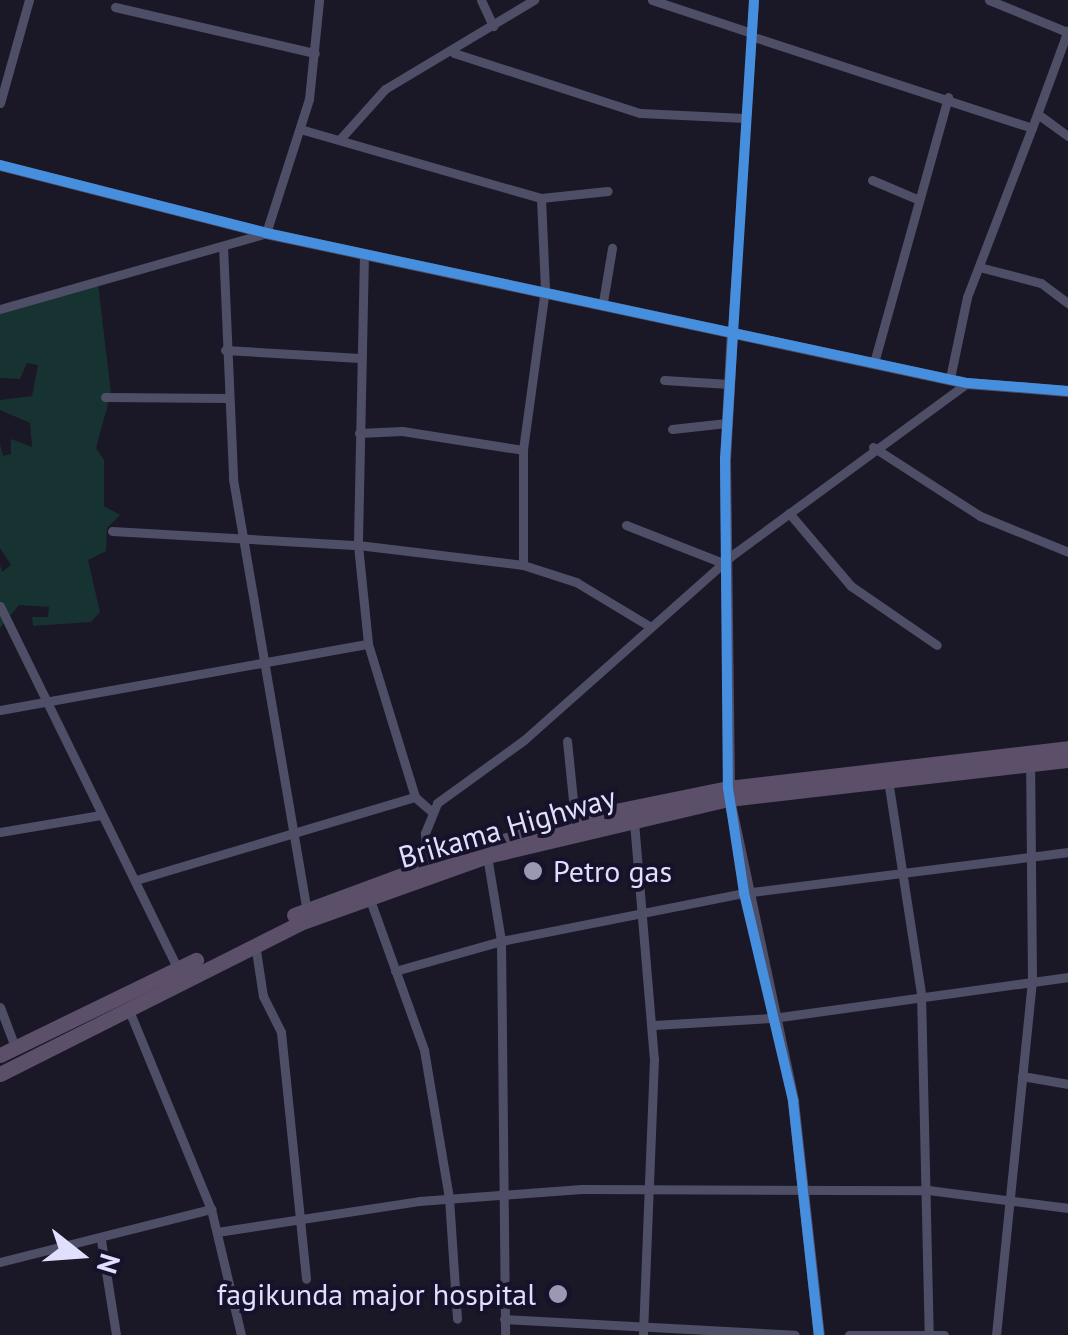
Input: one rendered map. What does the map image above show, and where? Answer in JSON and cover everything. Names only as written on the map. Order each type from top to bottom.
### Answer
[{"type":"highway","name":"Brikama Highway","points":[[0,1074],[178,969],[307,910],[575,820],[728,794],[1068,748]]},
{"type":"highway","name":"Brikama Highway","points":[[8,1051],[127,1006],[255,944],[428,869],[728,794],[1068,760]]},
{"type":"street","points":[[0,104],[30,0]]},
{"type":"street","points":[[167,14],[171,0]]},
{"type":"street","points":[[266,233],[300,130],[315,53],[319,0]]},
{"type":"street","points":[[481,0],[493,26]]},
{"type":"street","points":[[341,138],[385,88],[454,53],[534,0]]},
{"type":"street","points":[[652,0],[1032,128]]},
{"type":"street","points":[[754,0],[755,36],[745,118],[727,423],[728,794],[744,893],[774,1018],[803,1189],[819,1335]]},
{"type":"street","points":[[950,378],[979,267],[1039,116],[1067,31],[988,0]]},
{"type":"street","points":[[115,7],[167,14],[315,53]]},
{"type":"street","points":[[454,53],[640,113],[745,118]]},
{"type":"street","points":[[875,359],[948,97]]},
{"type":"street","points":[[1039,116],[1068,136]]},
{"type":"street","points":[[300,130],[341,138],[541,198],[608,192]]},
{"type":"street","points":[[0,165],[266,233],[875,359],[968,383],[1068,391]]},
{"type":"street","points":[[872,180],[917,199]]},
{"type":"street","points":[[523,565],[523,450],[545,289],[541,198]]},
{"type":"street","points":[[0,309],[266,233]]},
{"type":"street","points":[[223,246],[226,398],[242,539],[290,835],[307,910]]},
{"type":"street","points":[[602,302],[612,248]]},
{"type":"street","points":[[364,254],[358,545],[368,644],[416,796],[431,812],[428,869]]},
{"type":"street","points":[[979,267],[1041,283],[1068,303]]},
{"type":"street","points":[[225,350],[360,358]]},
{"type":"street","points":[[664,380],[729,384]]},
{"type":"street","points":[[431,812],[727,559],[874,447],[968,383]]},
{"type":"street","points":[[105,397],[226,398]]},
{"type":"street","points":[[672,428],[727,423]]},
{"type":"street","points":[[358,433],[402,431],[523,450]]},
{"type":"street","points":[[874,447],[980,516],[1068,552]]},
{"type":"street","points":[[789,513],[851,586],[936,645]]},
{"type":"street","points":[[626,525],[727,559]]},
{"type":"street","points":[[112,532],[358,545],[523,565],[576,582],[651,627]]},
{"type":"street","points":[[0,606],[178,969]]},
{"type":"street","points":[[0,710],[368,644]]},
{"type":"street","points":[[566,741],[575,820]]},
{"type":"street","points":[[996,1335],[1014,1196],[1032,980],[1030,764]]},
{"type":"street","points":[[888,780],[921,993],[929,1334]]},
{"type":"street","points":[[136,880],[416,796]]},
{"type":"street","points":[[0,832],[100,815]]},
{"type":"street","points":[[634,819],[654,1026],[652,1187],[643,1335]]},
{"type":"street","points":[[395,972],[500,941],[744,893],[1068,852]]},
{"type":"street","points":[[487,856],[500,941],[505,1335]]},
{"type":"street","points":[[369,897],[424,1050],[449,1198],[457,1319]]},
{"type":"street","points":[[255,944],[263,996],[281,1032],[306,1279]]},
{"type":"street","points":[[654,1026],[774,1018],[921,993],[1068,978]]},
{"type":"street","points":[[127,1006],[211,1209],[241,1335]]},
{"type":"street","points":[[0,1007],[8,1051]]},
{"type":"street","points":[[1022,1076],[1068,1084]]},
{"type":"street","points":[[217,1232],[298,1217],[504,1192],[652,1187],[928,1190],[1014,1196],[1068,1208]]},
{"type":"street","points":[[0,1262],[101,1240],[211,1209]]},
{"type":"street","points":[[101,1240],[116,1335]]},
{"type":"street","points":[[504,1319],[644,1322],[796,1335]]},
{"type":"street","points":[[849,1335],[944,1335]]},
{"type":"green space","points":[[98,284],[111,393],[96,448],[104,460],[104,506],[120,515],[107,528],[106,551],[88,560],[100,612],[91,622],[33,626],[32,617],[48,617],[49,607],[19,605],[0,628],[0,564],[2,572],[11,565],[0,548],[0,444],[3,456],[11,454],[11,439],[32,447],[30,423],[0,410],[0,400],[32,396],[38,365],[27,363],[20,379],[0,378],[0,314]]},
{"type":"cycle path","points":[[754,0],[725,458],[728,788],[744,893],[793,1101],[819,1335]]},
{"type":"cycle path","points":[[0,165],[266,233],[967,383],[1068,391]]},
{"type":"place","name":"Petro gas","points":[[533,871]]},
{"type":"place","name":"fagikunda major hospital","points":[[558,1294]]}]
